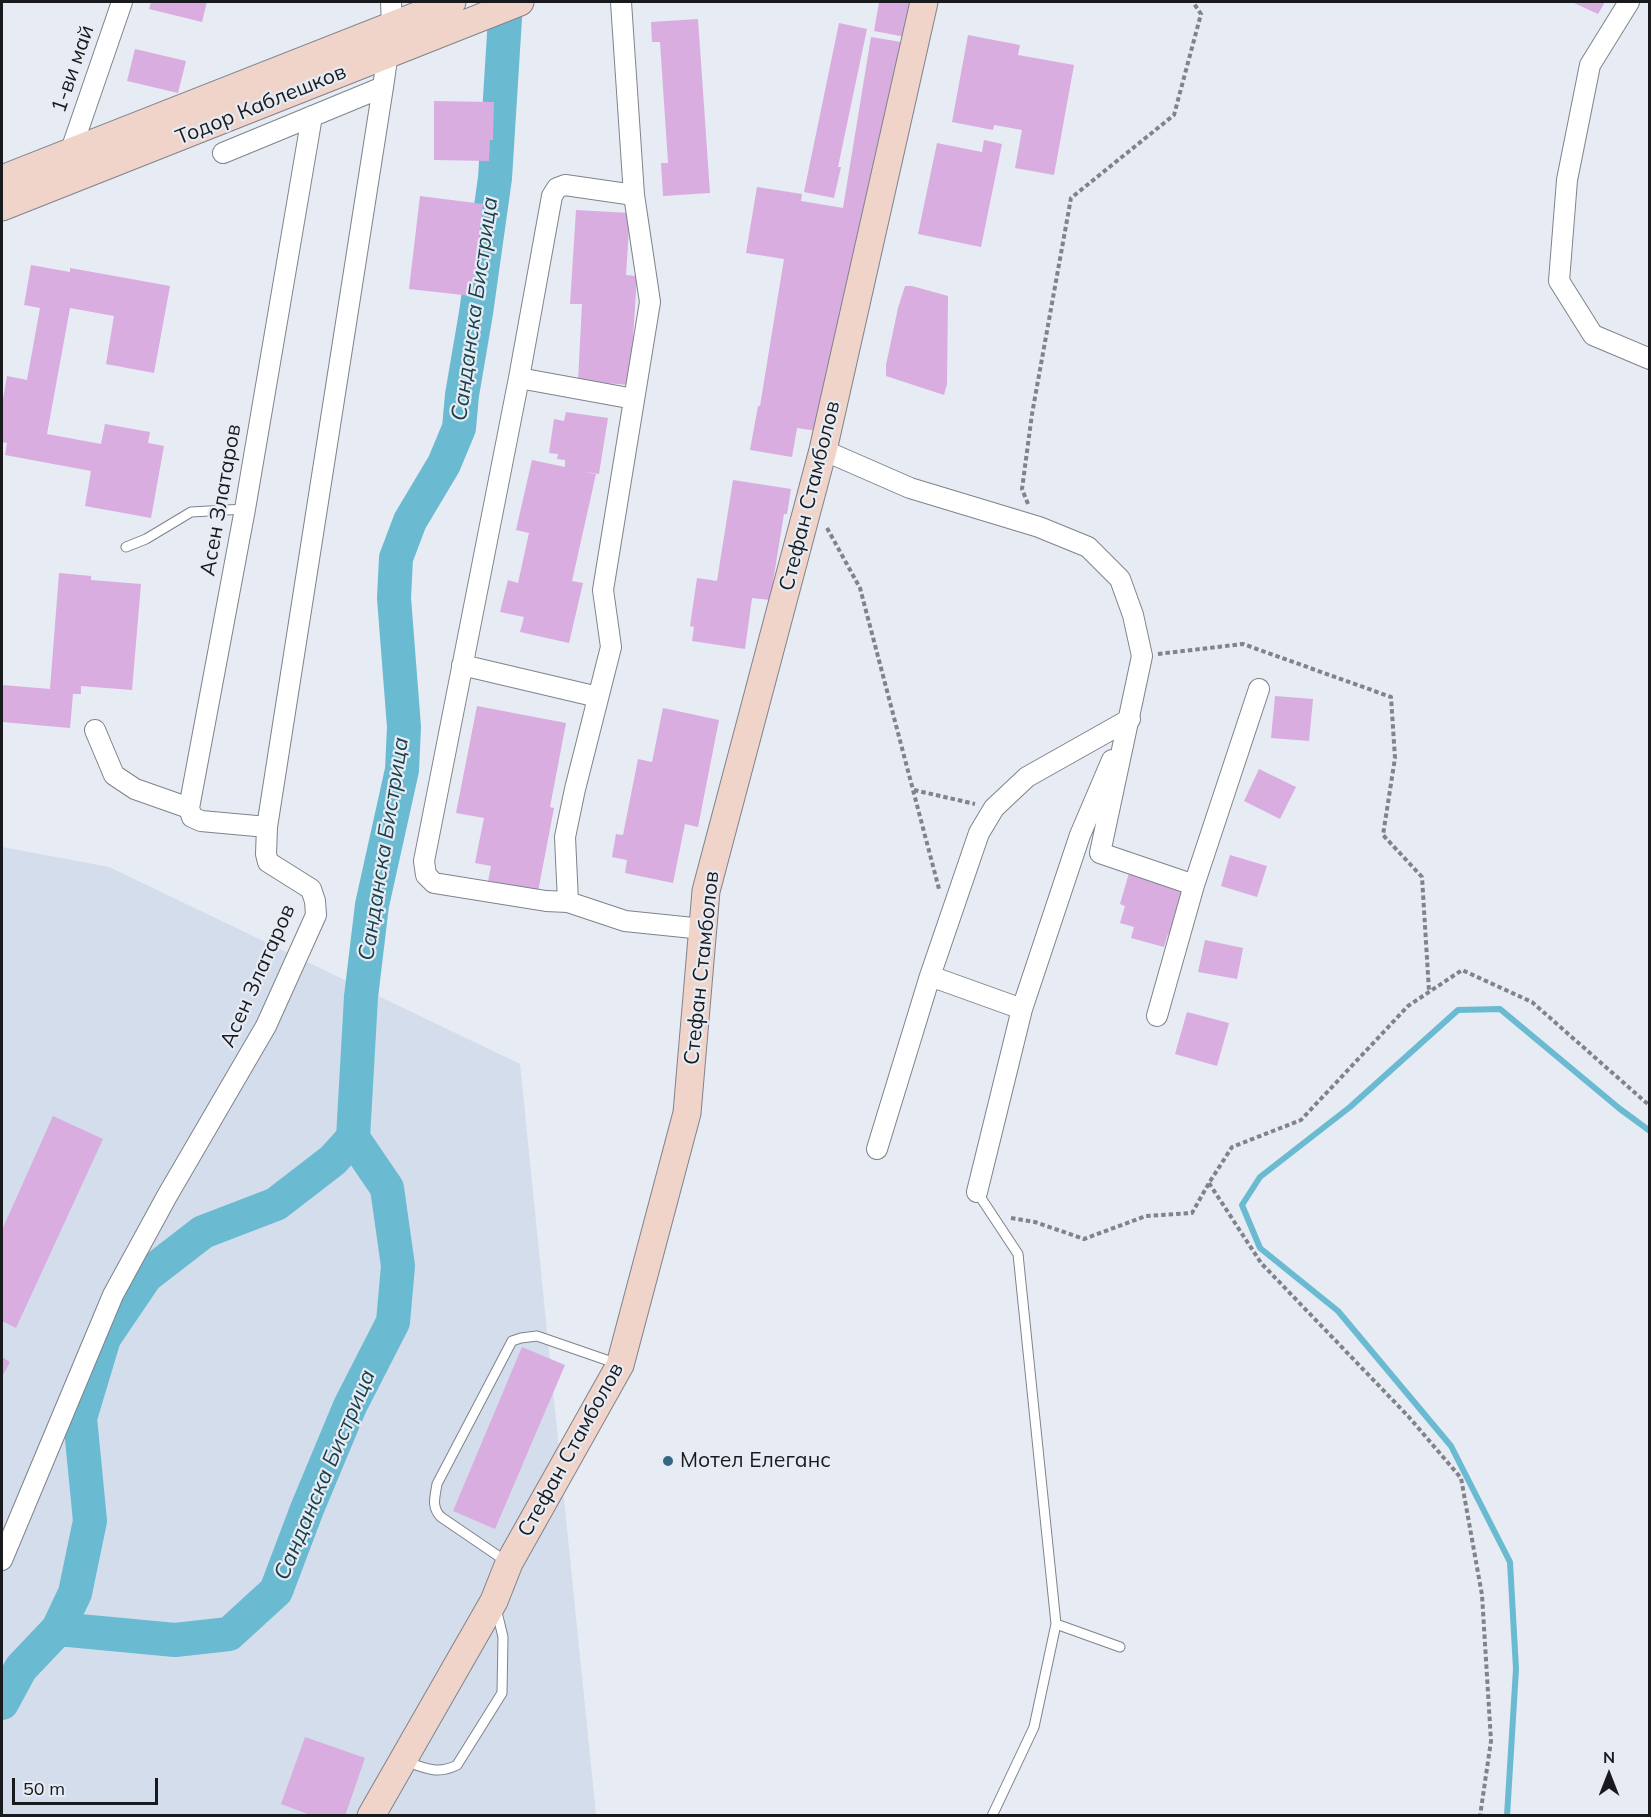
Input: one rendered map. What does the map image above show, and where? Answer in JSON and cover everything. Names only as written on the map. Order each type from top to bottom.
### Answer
[{"type":"street","name":"1-ви май","points":[[73,165],[122,2]]},
{"type":"street","name":"Тодор Каблешков","points":[[2,207],[73,165],[391,13],[452,2]]},
{"type":"street","name":"Тодор Каблешков","points":[[2,179],[73,165],[388,54],[520,2]]},
{"type":"street","points":[[568,902],[565,837],[611,647],[603,590],[650,302],[634,195],[621,2]]},
{"type":"street","name":"Стефан Стамболов","points":[[371,1815],[494,1601],[509,1563],[620,1365],[687,1113],[706,891],[823,450],[924,2]]},
{"type":"street","points":[[1629,2],[1590,65],[1567,180],[1559,281],[1593,335],[1650,359]]},
{"type":"street","name":"Асен Златаров","points":[[2,1560],[113,1295],[167,1196],[266,1026],[316,915],[311,889],[268,862],[267,827],[383,87],[391,13]]},
{"type":"street","points":[[222,153],[383,87]]},
{"type":"street","name":"Асен Златаров","points":[[189,807],[244,509],[312,116]]},
{"type":"street","points":[[634,195],[565,185],[556,188],[552,196],[519,378],[423,861],[426,875],[434,883],[546,901],[568,902],[625,921],[703,929]]},
{"type":"street","points":[[519,378],[634,399]]},
{"type":"street","points":[[823,450],[910,488],[1039,527],[1088,547],[1120,579],[1133,615],[1142,656],[1100,853],[1194,885]]},
{"type":"street","points":[[462,665],[598,697]]},
{"type":"street","points":[[1157,1017],[1194,885],[1258,689]]},
{"type":"street","points":[[877,1149],[930,976],[979,833],[994,808],[1027,777],[1130,719]]},
{"type":"street","points":[[977,1192],[1022,1009],[1080,835],[1130,719]]},
{"type":"street","points":[[94,730],[114,775],[135,789],[189,807],[192,817],[201,821],[267,827]]},
{"type":"street","points":[[930,976],[1022,1009]]},
{"type":"lane","points":[[126,547],[146,539],[191,512],[244,509]]},
{"type":"lane","points":[[977,1192],[1018,1254],[1056,1624],[1034,1728],[992,1815]]},
{"type":"lane","points":[[509,1563],[441,1516],[436,1512],[434,1504],[437,1484],[512,1341],[537,1336],[620,1365]]},
{"type":"lane","points":[[403,1760],[432,1771],[447,1771],[457,1765],[502,1693],[503,1637],[494,1601]]},
{"type":"lane","points":[[1056,1624],[1120,1647]]},
{"type":"path","points":[[1039,527],[1022,489],[1032,414],[1071,198],[1174,115],[1202,14],[1193,2]]},
{"type":"path","points":[[810,498],[860,588],[947,925]]},
{"type":"path","points":[[1142,656],[1243,644],[1391,697],[1395,758],[1383,835],[1422,877],[1429,992]]},
{"type":"path","points":[[914,790],[994,808]]},
{"type":"path","points":[[992,1214],[1035,1222],[1084,1239],[1146,1216],[1192,1213],[1232,1147],[1301,1120],[1408,1006],[1462,970],[1532,1002],[1650,1106]]},
{"type":"path","points":[[1209,1183],[1261,1263],[1408,1416],[1461,1478],[1482,1595],[1491,1741],[1480,1815]]},
{"type":"shaded area","points":[[2,847],[109,867],[520,1064],[596,1815],[2,1815]]},
{"type":"building","points":[[151,2],[207,2],[202,22],[149,9]]},
{"type":"building","points":[[879,2],[918,2],[911,38],[874,31]]},
{"type":"building","points":[[1572,2],[1605,2],[1598,14]]},
{"type":"building","points":[[698,19],[710,193],[663,196],[661,163],[668,163],[660,42],[652,42],[651,22]]},
{"type":"building","points":[[839,23],[867,29],[838,167],[841,167],[834,198],[804,192]]},
{"type":"building","points":[[968,35],[1020,45],[1018,55],[1074,65],[1054,175],[1015,168],[1022,130],[994,125],[993,130],[952,122]]},
{"type":"building","points":[[871,37],[901,42],[817,431],[797,428],[792,457],[750,450],[758,406],[760,406],[784,259],[746,253],[757,187],[802,194],[801,201],[843,208]]},
{"type":"building","points":[[135,49],[186,61],[178,93],[127,81]]},
{"type":"building","points":[[434,101],[494,102],[493,140],[490,140],[489,161],[434,160]]},
{"type":"building","points":[[984,140],[1002,144],[981,247],[918,234],[937,143],[982,152]]},
{"type":"building","points":[[420,196],[483,204],[472,296],[409,289]]},
{"type":"building","points":[[576,210],[630,213],[626,275],[637,276],[630,385],[578,381],[582,304],[570,304]]},
{"type":"building","points":[[31,265],[70,272],[70,268],[170,286],[154,373],[106,364],[114,316],[70,308],[47,434],[101,444],[105,424],[150,432],[148,443],[164,446],[151,518],[85,506],[91,471],[5,455],[7,443],[2,442],[2,405],[7,376],[27,380],[40,308],[24,305]]},
{"type":"building","points":[[905,286],[948,296],[947,384],[944,395],[886,376],[886,365],[898,308]]},
{"type":"building","points":[[566,412],[608,418],[599,474],[580,471],[596,474],[572,581],[583,583],[569,643],[520,632],[524,617],[500,612],[508,580],[518,583],[529,533],[516,530],[532,460],[565,467],[565,460],[557,459],[558,454],[549,453],[554,419],[564,421]]},
{"type":"building","points":[[733,480],[791,489],[787,514],[784,514],[770,600],[752,598],[745,649],[692,641],[694,627],[690,626],[697,578],[717,581]]},
{"type":"building","points":[[59,573],[91,576],[91,580],[141,584],[132,690],[81,686],[81,694],[73,694],[70,728],[2,722],[2,685],[50,689]]},
{"type":"building","points":[[1275,696],[1313,699],[1309,741],[1271,738]]},
{"type":"building","points":[[477,706],[566,723],[550,807],[554,808],[537,897],[487,887],[491,866],[475,863],[484,818],[456,813]]},
{"type":"building","points":[[663,708],[719,720],[698,827],[685,824],[673,883],[625,873],[627,860],[612,857],[616,834],[623,835],[638,759],[652,762]]},
{"type":"building","points":[[1259,769],[1296,787],[1280,819],[1244,801]]},
{"type":"building","points":[[1230,855],[1267,866],[1257,897],[1221,886]]},
{"type":"building","points":[[1129,873],[1187,890],[1174,936],[1168,934],[1164,947],[1131,938],[1134,927],[1120,923],[1125,906],[1120,904]]},
{"type":"building","points":[[1205,940],[1243,948],[1237,979],[1198,972]]},
{"type":"building","points":[[1187,1012],[1229,1023],[1217,1066],[1175,1054]]},
{"type":"building","points":[[53,1116],[103,1139],[16,1328],[2,1321],[2,1230]]},
{"type":"building","points":[[522,1347],[565,1365],[495,1529],[453,1511]]},
{"type":"building","points":[[2,1357],[10,1362],[2,1377]]},
{"type":"building","points":[[305,1737],[365,1758],[345,1816],[313,1816],[281,1804]]},
{"type":"waterway","name":"Санданска Бистрица","points":[[2,1703],[21,1668],[58,1629],[175,1640],[229,1634],[276,1591],[350,1406],[393,1322],[398,1266],[387,1188],[353,1138],[361,997],[372,905],[402,770],[404,727],[394,598],[396,558],[410,521],[444,464],[459,428],[495,178],[506,2]]},
{"type":"waterway","points":[[1507,1816],[1516,1669],[1510,1562],[1451,1446],[1338,1311],[1260,1248],[1242,1205],[1260,1177],[1350,1107],[1458,1010],[1500,1009],[1620,1109],[1650,1131]]},
{"type":"waterway","name":"Санданска Бистрица","points":[[58,1629],[75,1593],[90,1521],[80,1418],[104,1338],[146,1276],[203,1232],[276,1204],[333,1160],[353,1138]]},
{"type":"place","name":"Мотел Елеганс","points":[[668,1461]]}]
